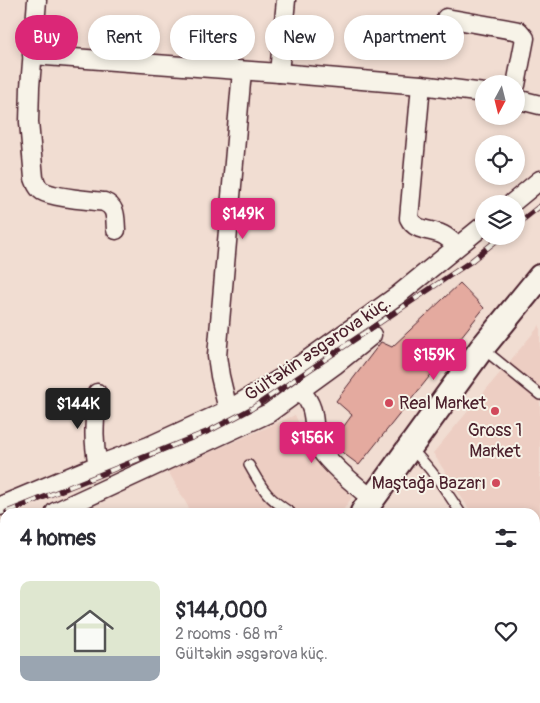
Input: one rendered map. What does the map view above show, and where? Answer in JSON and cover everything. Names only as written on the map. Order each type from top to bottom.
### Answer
[{"type":"main road","points":[[367,506],[482,348],[540,277]]},
{"type":"street","points":[[36,15],[37,0]]},
{"type":"street","points":[[280,73],[286,0]]},
{"type":"street","points":[[464,21],[519,31],[524,38],[518,75]]},
{"type":"street","points":[[78,59],[280,73],[421,85],[475,92]]},
{"type":"street","points":[[32,60],[29,122],[34,178],[37,186],[53,195],[104,202],[111,205],[115,210],[116,230]]},
{"type":"street","points":[[228,410],[217,356],[242,71]]},
{"type":"street","points":[[421,85],[409,218],[411,223],[416,226],[440,234],[456,246]]},
{"type":"street","points":[[525,101],[540,105]]},
{"type":"street","points":[[522,195],[540,180]]},
{"type":"street","name":"Gültəkin Əsgərova küç.","points":[[0,506],[149,446],[228,410],[286,375],[398,294],[475,232]]},
{"type":"street","points":[[64,508],[269,412],[301,391],[372,335]]},
{"type":"street","points":[[301,391],[309,400],[314,414],[316,438],[320,450],[342,473],[367,506]]},
{"type":"street","points":[[98,393],[94,430],[94,446],[98,465]]},
{"type":"lane","points":[[482,348],[540,395]]},
{"type":"lane","points":[[409,447],[426,462],[457,508]]},
{"type":"lane","points":[[249,465],[263,489],[273,501],[284,508]]},
{"type":"shaded area","name":"Maştağa Bazarı","points":[[540,325],[540,508],[468,508],[433,453]]},
{"type":"shaded area","points":[[295,415],[314,456],[352,497],[345,508],[189,508],[168,471]]},
{"type":"building","points":[[460,283],[484,308],[359,465],[331,444],[352,415],[336,401],[381,342],[392,347]]},
{"type":"railway","points":[[525,218],[540,206]]},
{"type":"railway","points":[[17,508],[209,431],[251,409],[470,262],[491,245]]},
{"type":"place","name":"Real Market","points":[[389,403]]},
{"type":"place","name":"Gross 1 Market","points":[[495,411]]},
{"type":"place","name":"Maştağa Bazarı","points":[[496,483]]}]
